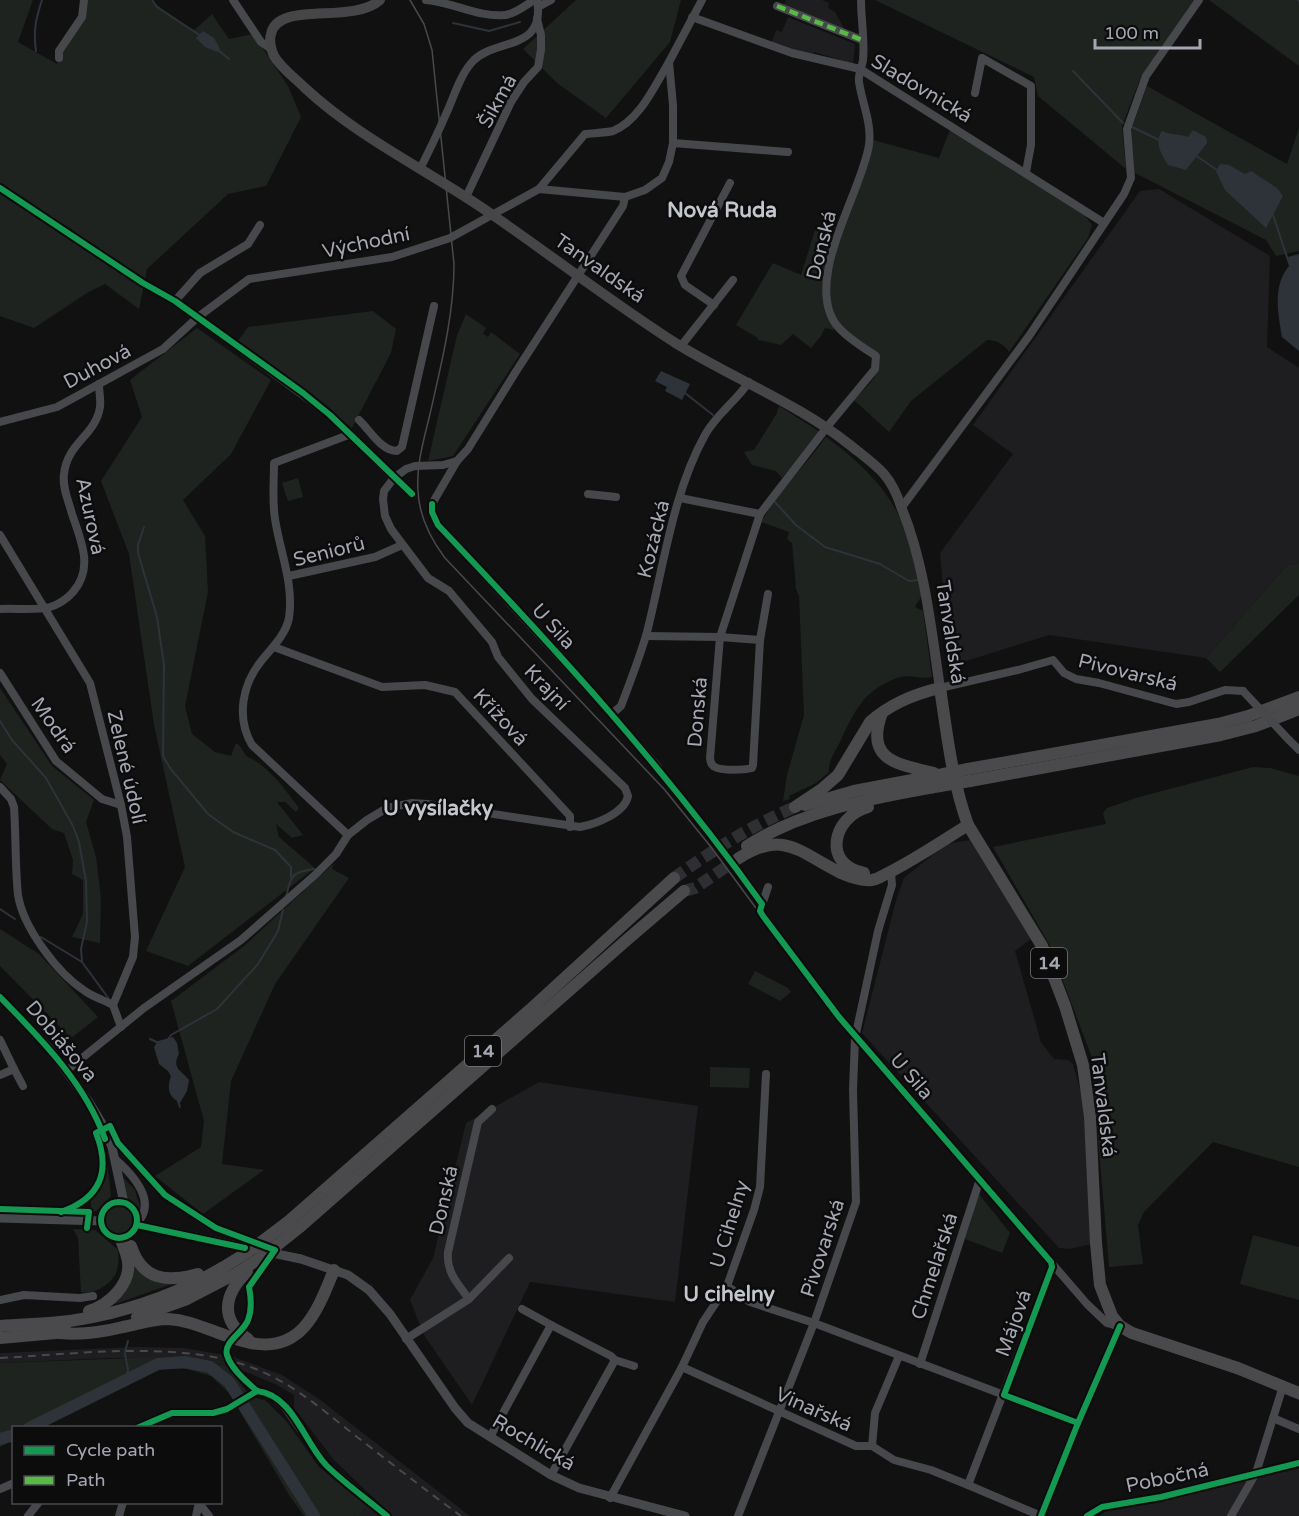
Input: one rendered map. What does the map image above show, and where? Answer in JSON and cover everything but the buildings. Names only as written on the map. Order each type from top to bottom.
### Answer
[{"type":"highway","points":[[937,783],[854,791],[795,807],[838,775],[870,722],[882,712],[908,697],[940,688]]},
{"type":"highway","points":[[1282,710],[1299,697]]},
{"type":"highway","points":[[968,825],[906,864],[876,879],[859,879],[828,867],[803,851],[784,845],[760,846],[737,856],[761,837],[829,810],[969,775],[1182,743],[1282,710],[1299,709]]},
{"type":"highway","points":[[882,712],[876,737],[882,752],[894,763],[937,783]]},
{"type":"highway","points":[[888,873],[858,872],[844,862],[839,855],[837,845],[839,828],[852,813],[937,783]]},
{"type":"highway","name":"14","points":[[0,1338],[97,1327],[150,1313],[237,1278],[674,878]]},
{"type":"highway","name":"14","points":[[0,1326],[70,1321],[123,1309],[175,1292],[222,1268],[295,1223],[684,891]]},
{"type":"highway","points":[[124,1238],[138,1263],[157,1277],[168,1280],[182,1279],[222,1268]]},
{"type":"highway","points":[[0,1326],[81,1313],[96,1309],[108,1302],[122,1284],[127,1273],[128,1263],[124,1238]]},
{"type":"highway","points":[[60,1333],[75,1334],[120,1328],[162,1319],[180,1320],[254,1343],[276,1343],[297,1335],[305,1327],[318,1307],[334,1270]]},
{"type":"highway","points":[[237,1278],[228,1301],[231,1321],[237,1331],[254,1343]]},
{"type":"main road","points":[[271,49],[270,35],[278,19],[285,15],[294,12],[351,11],[369,7],[380,0]]},
{"type":"main road","name":"Tanvaldská","points":[[271,49],[292,76],[328,108],[492,214],[577,276],[681,346],[827,427],[885,476],[902,507],[912,532],[926,592],[959,796],[968,825],[1042,946],[1065,1006],[1080,1055],[1090,1117],[1100,1285],[1107,1306],[1120,1326]]},
{"type":"main road","points":[[1120,1326],[1132,1333],[1238,1368],[1299,1393]]},
{"type":"street","points":[[59,58],[59,51],[82,17],[84,0]]},
{"type":"street","points":[[233,0],[261,42],[271,49]]},
{"type":"street","points":[[426,0],[439,0],[480,13],[506,15],[536,2],[551,0]]},
{"type":"street","name":"Východní","points":[[198,317],[249,279],[392,257],[450,238],[539,189],[585,134],[613,131],[633,117],[650,95],[702,0]]},
{"type":"street","name":"Donská","points":[[768,594],[760,640],[753,765],[752,768],[744,770],[716,768],[711,764],[710,758],[720,637],[760,514],[827,427],[876,369],[876,356],[838,328],[829,308],[826,285],[843,217],[869,147],[870,129],[859,80],[862,60],[861,0]]},
{"type":"street","points":[[902,507],[1029,336],[1124,194],[1131,178],[1127,129],[1146,76],[1199,0]]},
{"type":"street","name":"Šikmá","points":[[466,197],[511,102],[524,82],[538,67],[541,42],[536,2]]},
{"type":"street","points":[[777,6],[862,40]]},
{"type":"street","name":"Sladovnická","points":[[692,17],[792,53],[860,69],[1104,223]]},
{"type":"street","points":[[420,169],[466,70],[473,61],[485,52],[521,40],[530,32],[537,19]]},
{"type":"street","points":[[975,93],[982,58],[1031,86],[1032,145],[1026,172]]},
{"type":"street","points":[[539,189],[625,197],[645,190],[662,178],[669,162],[673,142],[673,105],[669,62]]},
{"type":"street","points":[[673,142],[788,152]]},
{"type":"street","points":[[714,305],[685,285],[681,276],[730,183]]},
{"type":"street","points":[[260,225],[248,244],[200,273],[175,301],[303,393],[353,436],[393,478],[415,466],[444,465],[457,461],[468,449],[623,206],[625,197]]},
{"type":"street","points":[[681,346],[733,280]]},
{"type":"street","points":[[359,420],[366,430],[390,451],[397,451],[402,447],[434,306]]},
{"type":"street","name":"Duhová","points":[[0,422],[57,406],[99,384],[163,349],[198,317]]},
{"type":"street","name":"Kozácká","points":[[612,714],[621,706],[646,636],[688,473],[706,433],[738,398],[749,382]]},
{"type":"street","name":"Azurová","points":[[44,608],[51,607],[69,597],[81,582],[85,565],[84,551],[64,488],[64,475],[67,460],[75,446],[92,428],[97,417],[100,406],[99,384]]},
{"type":"street","points":[[289,576],[274,517],[274,464],[366,430]]},
{"type":"street","name":"U Sila","points":[[457,461],[432,504],[432,512],[438,525],[612,714],[658,768]]},
{"type":"street","name":"Seniorů","points":[[348,835],[252,745],[244,730],[243,707],[253,674],[286,627],[289,618],[289,576],[375,557],[402,545],[385,516],[383,503],[384,491],[393,478]]},
{"type":"street","points":[[588,494],[616,497]]},
{"type":"street","points":[[680,498],[760,514]]},
{"type":"street","name":"Zelené údolí","points":[[0,535],[90,683],[121,805],[127,837],[135,937],[133,957],[113,1005]]},
{"type":"street","name":"Krajní","points":[[402,545],[428,578],[449,591],[461,605],[492,642],[498,657],[532,699],[628,792],[628,800],[625,804],[608,816],[588,826],[570,827]]},
{"type":"street","points":[[0,609],[44,608]]},
{"type":"street","points":[[646,636],[760,640]]},
{"type":"street","name":"Křížová","points":[[274,647],[382,687],[425,685],[455,692],[570,816],[570,827]]},
{"type":"street","name":"Pivovarská","points":[[940,688],[1053,660],[1064,673],[1076,679],[1176,704],[1225,690],[1243,691],[1299,750]]},
{"type":"street","name":"Modrá","points":[[0,673],[56,761],[102,799],[121,805]]},
{"type":"street","points":[[0,788],[11,799],[14,807],[18,896],[38,943],[84,991],[113,1005],[121,1027]]},
{"type":"street","points":[[66,1071],[144,1008],[241,940],[315,875],[336,854],[348,835],[380,811],[412,803],[444,806],[570,827]]},
{"type":"street","name":"Pivovarská","points":[[738,1516],[814,1323],[856,1202],[853,1090],[856,1037],[878,932],[892,885],[888,873]]},
{"type":"street","name":"U Sila","points":[[768,887],[760,911],[856,1037],[1087,1304],[1107,1323],[1120,1326]]},
{"type":"street","name":"Dobiášova","points":[[0,997],[33,1030],[66,1071],[104,1126],[120,1164],[119,1202]]},
{"type":"street","points":[[0,1040],[23,1086]]},
{"type":"street","points":[[0,1075],[14,1069]]},
{"type":"street","name":"U Cihelny","points":[[610,1498],[682,1367],[703,1322],[727,1286],[754,1210],[759,1187],[766,1074]]},
{"type":"street","name":"Dobiášova","points":[[93,1109],[109,1148],[119,1202]]},
{"type":"street","name":"Donská","points":[[469,1299],[452,1275],[448,1252],[478,1122],[492,1109]]},
{"type":"street","points":[[120,1164],[138,1184],[144,1207],[142,1217],[137,1224],[124,1238],[109,1236],[101,1221],[104,1211],[119,1202],[134,1210],[137,1224]]},
{"type":"street","name":"Chmelařská","points":[[920,1364],[980,1179]]},
{"type":"street","points":[[0,1218],[101,1221]]},
{"type":"street","name":"Rochlická","points":[[137,1224],[301,1259],[348,1275],[369,1290],[390,1314],[454,1408],[468,1423],[551,1475],[579,1488],[685,1516]]},
{"type":"street","points":[[406,1338],[469,1299],[509,1258]]},
{"type":"street","name":"Májová","points":[[968,1485],[1052,1267],[1051,1263]]},
{"type":"street","points":[[727,1286],[750,1302],[814,1323],[1078,1423]]},
{"type":"street","points":[[0,1300],[24,1295],[80,1298],[93,1296]]},
{"type":"street","points":[[522,1309],[615,1360],[634,1366]]},
{"type":"street","points":[[490,1437],[550,1325]]},
{"type":"street","points":[[968,1485],[1041,1516],[1120,1326]]},
{"type":"street","points":[[872,1446],[875,1413],[899,1356]]},
{"type":"street","points":[[551,1475],[615,1360]]},
{"type":"street","name":"Vinařská","points":[[682,1367],[856,1446],[872,1446],[894,1460],[931,1470],[968,1485]]},
{"type":"street","points":[[1231,1516],[1256,1473],[1283,1386]]},
{"type":"street","points":[[141,1426],[172,1413],[213,1413],[233,1406],[255,1393],[265,1392],[277,1398],[325,1464],[387,1516]]},
{"type":"street","points":[[1273,1418],[1299,1430]]},
{"type":"street","name":"Pobočná","points":[[1087,1516],[1102,1507],[1161,1497],[1256,1473]]},
{"type":"street","points":[[28,1516],[38,1504]]},
{"type":"street","points":[[200,1504],[209,1516]]},
{"type":"shaded area","points":[[0,0],[33,0],[18,42],[57,64],[88,0],[150,0],[193,31],[212,14],[229,39],[253,34],[288,86],[301,117],[266,186],[228,194],[147,269],[139,309],[105,284],[87,293],[34,328],[0,316]]},
{"type":"shaded area","points":[[576,0],[681,0],[670,42],[606,118],[557,83],[523,49]]},
{"type":"shaded area","points":[[786,0],[822,0],[829,3],[828,8],[835,12],[845,30],[784,5]]},
{"type":"shaded area","points":[[875,0],[1196,0],[1139,82],[1122,126],[1126,169],[1038,96],[1034,77]]},
{"type":"shaded area","points":[[1209,0],[1299,0],[1299,66]]},
{"type":"shaded area","points":[[788,17],[855,44],[853,64],[814,52],[812,57],[771,43],[776,30],[782,32]]},
{"type":"shaded area","points":[[203,31],[214,38],[220,49],[217,52],[205,47],[196,38]]},
{"type":"shaded area","points":[[1147,86],[1287,164],[1299,128],[1299,251],[1276,256],[1266,240],[1135,173],[1130,133]]},
{"type":"shaded area","points":[[951,127],[1083,213],[1092,225],[1088,238],[1009,352],[999,343],[987,340],[911,401],[889,432],[854,400],[875,375],[879,356],[840,325],[830,302],[829,285],[838,246],[873,140],[939,158]]},
{"type":"shaded area","points":[[1193,130],[1206,137],[1207,143],[1186,170],[1168,165],[1159,144],[1162,131],[1188,137]]},
{"type":"shaded area","points":[[1220,164],[1229,165],[1245,174],[1251,171],[1277,188],[1283,196],[1266,228],[1225,190],[1216,171]]},
{"type":"shaded area","points":[[1159,189],[1270,256],[1267,347],[1299,368],[1299,563],[1287,565],[1206,658],[1049,635],[950,666],[940,553],[1013,454],[973,425],[1140,191]]},
{"type":"shaded area","points":[[815,230],[835,236],[825,276],[834,330],[825,328],[811,348],[793,334],[781,345],[758,340],[736,325],[773,263],[801,275]]},
{"type":"shaded area","points":[[1299,254],[1299,351],[1282,337],[1278,299],[1281,281],[1290,265],[1288,257]]},
{"type":"shaded area","points":[[373,311],[396,329],[391,353],[352,428],[237,342],[248,327]]},
{"type":"shaded area","points":[[466,314],[486,328],[483,334],[488,337],[491,332],[520,354],[453,456],[428,461],[457,335]]},
{"type":"shaded area","points":[[197,328],[271,380],[231,454],[183,500],[205,536],[208,592],[185,706],[192,734],[215,752],[231,756],[236,743],[246,756],[262,766],[282,785],[299,808],[296,812],[285,802],[277,802],[303,835],[292,838],[276,824],[279,837],[315,868],[188,966],[146,951],[185,867],[154,725],[129,554],[101,481],[142,417],[130,380]]},
{"type":"shaded area","points":[[661,371],[690,384],[682,400],[665,391],[667,387],[655,381]]},
{"type":"shaded area","points":[[779,406],[820,432],[782,478],[776,471],[752,465],[744,452],[754,450]]},
{"type":"shaded area","points":[[826,437],[873,478],[885,493],[904,526],[920,585],[921,597],[915,607],[923,611],[932,677],[900,677],[869,694],[856,711],[832,757],[829,772],[816,783],[783,801],[787,775],[804,715],[799,596],[796,589],[792,543],[787,539],[789,532],[761,522]]},
{"type":"shaded area","points":[[298,478],[303,497],[288,501],[282,483]]},
{"type":"shaded area","points":[[1299,563],[1299,595],[1220,672],[1206,658],[1287,565]]},
{"type":"shaded area","points":[[0,688],[52,766],[94,800],[86,822],[96,857],[101,898],[100,943],[72,937],[83,914],[83,880],[72,874],[73,860],[64,833],[52,829],[0,780],[7,764],[0,755]]},
{"type":"shaded area","points":[[1253,767],[1270,768],[1299,776],[1299,1167],[1213,1142],[1144,1212],[1138,1225],[1143,1264],[1109,1267],[1091,1055],[1049,944],[993,847],[1106,824],[1103,813],[1107,808],[1139,797]]},
{"type":"shaded area","points":[[970,840],[1031,939],[1015,951],[1041,1042],[1054,1059],[1068,1060],[1073,1064],[1084,1105],[1092,1244],[1069,1249],[1059,1248],[862,1033],[904,878],[946,844]]},
{"type":"shaded area","points":[[333,864],[332,869],[349,878],[275,984],[231,1081],[222,1164],[264,1170],[203,1214],[155,1176],[201,1147],[204,1121],[171,1001],[244,946]]},
{"type":"shaded area","points":[[0,929],[39,954],[98,1017],[71,1038],[0,966]]},
{"type":"shaded area","points":[[755,971],[788,988],[791,992],[780,1001],[748,984]]},
{"type":"shaded area","points":[[173,1037],[179,1054],[177,1066],[189,1080],[187,1091],[180,1103],[171,1095],[169,1084],[171,1076],[159,1064],[154,1047],[158,1041]]},
{"type":"shaded area","points":[[710,1067],[750,1068],[749,1088],[710,1087]]},
{"type":"shaded area","points":[[539,1082],[698,1106],[675,1302],[530,1282],[472,1405],[424,1335],[410,1300],[433,1258],[466,1123]]},
{"type":"shaded area","points":[[106,1154],[111,1196],[100,1209],[91,1213],[91,1199],[102,1183]]},
{"type":"shaded area","points":[[121,1175],[135,1190],[141,1210],[127,1197]]},
{"type":"shaded area","points":[[979,1194],[1010,1233],[1002,1253],[965,1239]]},
{"type":"shaded area","points":[[119,1206],[129,1210],[133,1220],[129,1230],[119,1234],[109,1230],[105,1220],[109,1210]]},
{"type":"shaded area","points":[[73,1229],[95,1230],[118,1250],[116,1272],[109,1282],[99,1289],[81,1292],[78,1238]]},
{"type":"shaded area","points":[[1253,1235],[1299,1247],[1299,1300],[1240,1284]]},
{"type":"shaded area","points":[[134,1266],[152,1278],[172,1284],[115,1304],[128,1287]]},
{"type":"shaded area","points":[[136,1347],[183,1348],[231,1356],[282,1375],[319,1399],[470,1516],[359,1516],[367,1506],[378,1502],[334,1460],[294,1408],[294,1395],[244,1371],[182,1358],[111,1358],[0,1363],[0,1353]]},
{"type":"shaded area","points":[[182,1358],[228,1366],[248,1393],[265,1400],[287,1422],[319,1467],[367,1506],[359,1516],[304,1516],[289,1495],[229,1393],[211,1376],[187,1369],[161,1368],[42,1426],[12,1426],[12,1441],[0,1447],[0,1363]]},
{"type":"shaded area","points":[[1299,1466],[1299,1516],[1099,1516],[1107,1511]]},
{"type":"waterway","points":[[36,51],[36,25],[42,0]]},
{"type":"waterway","points":[[152,0],[157,7],[201,36]]},
{"type":"waterway","points":[[453,23],[489,31],[520,22]]},
{"type":"waterway","points":[[217,49],[229,59]]},
{"type":"waterway","points":[[1073,71],[1123,123]]},
{"type":"waterway","points":[[1132,127],[1159,140]]},
{"type":"waterway","points":[[1195,155],[1217,170]]},
{"type":"waterway","points":[[1272,212],[1290,266]]},
{"type":"waterway","points":[[685,393],[713,415]]},
{"type":"waterway","points":[[774,501],[796,525],[825,547],[880,564],[909,581],[920,580]]},
{"type":"waterway","points":[[144,527],[138,553],[157,617],[164,665],[163,756],[170,768],[208,814],[233,832],[275,850],[291,867],[291,877]]},
{"type":"waterway","points":[[0,721],[12,740],[46,778],[73,826],[79,842],[86,881],[87,922],[81,949],[82,962],[109,999]]},
{"type":"waterway","points":[[286,897],[293,876],[314,869]]},
{"type":"waterway","points":[[0,909],[15,919]]},
{"type":"waterway","points":[[168,1039],[171,1035],[217,1009],[258,964],[278,931],[283,910]]},
{"type":"waterway","points":[[41,937],[82,962]]},
{"type":"waterway","points":[[150,1039],[159,1043]]},
{"type":"waterway","points":[[178,1101],[180,1107]]},
{"type":"waterway","points":[[125,1352],[128,1341]]},
{"type":"waterway","points":[[125,1354],[128,1370],[126,1378]]},
{"type":"waterway","points":[[33,1426],[158,1364],[184,1362],[210,1367],[229,1382],[314,1516]]},
{"type":"waterway","points":[[0,1439],[12,1436]]},
{"type":"tunnel","points":[[674,878],[733,839],[795,807]]},
{"type":"tunnel","points":[[684,891],[695,888],[739,858]]},
{"type":"tram line","points":[[410,0],[424,24],[432,50],[454,264],[452,302],[446,340],[418,472],[421,510],[426,527],[435,543],[445,558],[664,789],[711,847],[837,1018],[1098,1317],[1129,1337],[1238,1374],[1299,1399]]},
{"type":"railway","points":[[0,1358],[92,1352],[155,1351],[187,1353],[245,1365],[275,1378],[302,1394],[461,1516]]},
{"type":"marked path","points":[[777,6],[862,40]]},
{"type":"cycle path","points":[[0,188],[143,283],[175,301],[303,393],[330,415],[412,494]]},
{"type":"cycle path","points":[[432,504],[432,512],[438,525],[524,616],[687,804],[762,904],[760,911],[763,916],[839,1017],[1051,1262],[1052,1267],[1004,1395],[1078,1423]]},
{"type":"cycle path","points":[[0,997],[46,1046],[74,1081],[86,1099],[105,1139]]},
{"type":"cycle path","points":[[61,1212],[75,1206],[94,1191],[102,1171],[102,1159],[96,1133],[110,1126],[118,1143],[165,1195],[216,1228],[275,1250],[249,1287],[251,1304],[248,1320],[231,1341],[227,1350],[229,1360],[236,1370],[257,1391]]},
{"type":"cycle path","points":[[119,1202],[132,1207],[137,1220],[132,1233],[119,1238],[106,1233],[101,1220],[106,1207],[119,1202]]},
{"type":"cycle path","points":[[0,1209],[89,1212],[87,1228]]},
{"type":"cycle path","points":[[137,1225],[245,1248]]},
{"type":"cycle path","points":[[1041,1516],[1120,1326]]},
{"type":"cycle path","points":[[257,1391],[269,1394],[280,1401],[297,1421],[326,1465],[387,1516]]},
{"type":"cycle path","points":[[142,1426],[172,1413],[213,1413],[227,1409],[257,1391]]},
{"type":"cycle path","points":[[1087,1516],[1102,1507],[1161,1497],[1299,1463]]},
{"type":"district","name":"Nová Ruda","points":[[722,210]]},
{"type":"district","name":"U vysílačky","points":[[438,808]]},
{"type":"district","name":"U cihelny","points":[[729,1294]]}]
